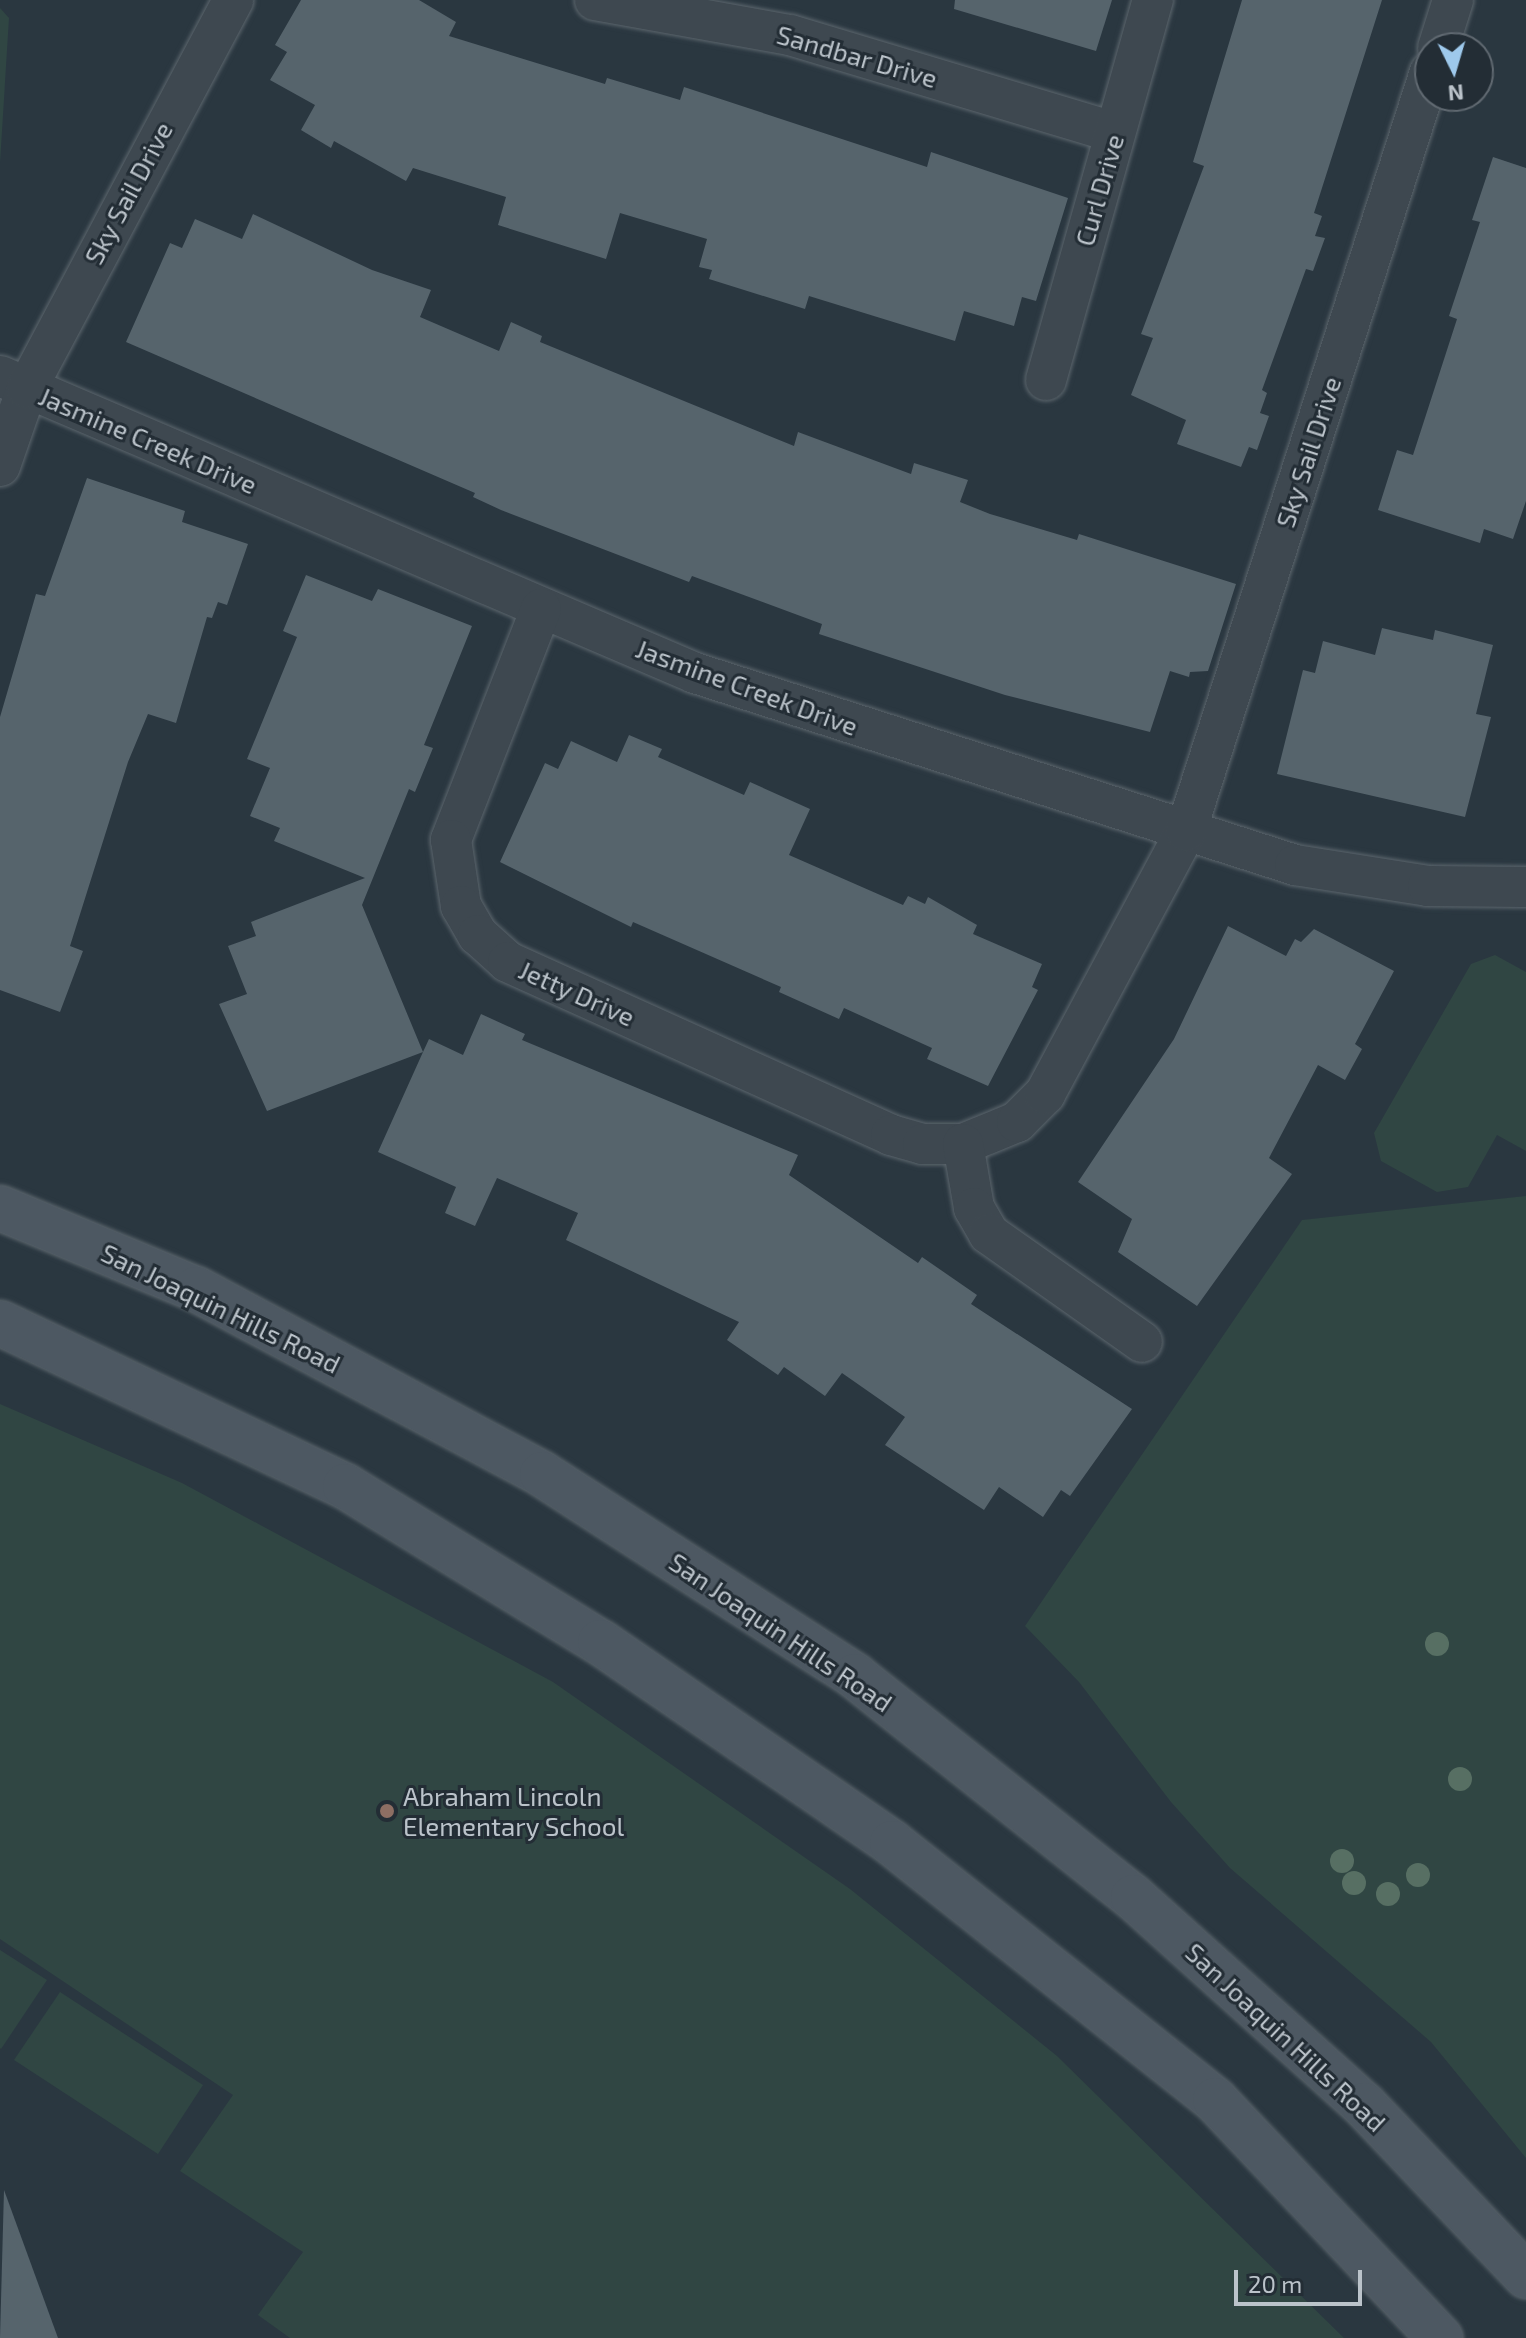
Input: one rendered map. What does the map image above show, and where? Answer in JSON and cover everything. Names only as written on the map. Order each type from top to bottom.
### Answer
[{"type":"main road","name":"San Joaquin Hills Road","points":[[0,1208],[196,1289],[542,1474],[855,1676],[1145,1908],[1364,2105],[1526,2276]]},
{"type":"main road","points":[[0,1323],[345,1486],[600,1642],[892,1843],[1215,2100],[1440,2338]]},
{"type":"street","name":"Sky Sail Drive","points":[[0,466],[14,382],[233,0]]},
{"type":"street","name":"Sandbar Drive","points":[[595,0],[790,35],[1114,132]]},
{"type":"street","name":"Curl Drive","points":[[1046,380],[1153,0]]},
{"type":"street","points":[[1443,32],[1453,0]]},
{"type":"street","name":"Sky Sail Drive","points":[[1186,831],[1417,112]]},
{"type":"street","name":"Jasmine Creek Drive","points":[[14,382],[695,673],[1186,831],[1370,880],[1526,887]]},
{"type":"street","name":"Jetty Drive","points":[[541,609],[451,840],[461,906],[478,935],[508,962],[891,1135],[923,1144],[963,1144],[1017,1122],[1045,1094],[1186,831]]},
{"type":"street","points":[[963,1144],[974,1208],[989,1234],[1142,1342]]},
{"type":"green space","points":[[0,8],[9,18],[0,163]]},
{"type":"green space","points":[[1495,955],[1526,972],[1526,1151],[1497,1135],[1468,1187],[1437,1192],[1381,1161],[1374,1133],[1471,964]]},
{"type":"green space","points":[[1526,1196],[1526,2158],[1431,2042],[1230,1868],[1171,1802],[1079,1682],[1025,1626],[1302,1220]]},
{"type":"green space","name":"Abraham Lincoln Elementary School","points":[[0,1404],[182,1483],[553,1682],[850,1889],[1057,2056],[1344,2338],[290,2338],[258,2315],[303,2252],[180,2171],[233,2095],[0,1939]]},
{"type":"green space","points":[[0,1950],[47,1980],[1,2049],[0,2048]]},
{"type":"green space","points":[[60,1992],[203,2085],[158,2154],[14,2060]]},
{"type":"building","points":[[301,0],[419,0],[456,22],[449,36],[605,84],[607,78],[680,100],[684,87],[927,167],[931,152],[1068,198],[1036,301],[1022,297],[1014,326],[964,311],[955,341],[809,296],[805,309],[709,279],[712,270],[699,267],[707,239],[620,213],[606,259],[498,225],[506,197],[413,168],[406,181],[334,141],[331,148],[301,130],[315,105],[270,80],[287,52],[275,45]]},
{"type":"building","points":[[955,0],[1112,0],[1096,51],[954,9]]},
{"type":"building","points":[[1242,0],[1382,0],[1314,213],[1322,216],[1315,236],[1325,238],[1313,271],[1306,269],[1262,390],[1267,393],[1260,413],[1269,416],[1257,450],[1249,447],[1241,467],[1177,444],[1186,420],[1131,395],[1153,338],[1141,334],[1204,166],[1193,162]]},
{"type":"building","points":[[1493,157],[1526,168],[1526,501],[1513,539],[1484,529],[1480,543],[1378,510],[1397,450],[1413,455],[1457,319],[1449,316],[1480,222],[1472,220]]},
{"type":"building","points":[[253,214],[372,270],[431,290],[420,317],[499,351],[511,322],[542,336],[540,342],[794,446],[798,432],[911,474],[914,463],[968,480],[960,502],[990,514],[1077,540],[1079,534],[1236,584],[1208,671],[1190,672],[1189,677],[1170,671],[1150,732],[1005,695],[819,634],[822,624],[692,576],[689,582],[501,510],[473,497],[475,493],[126,342],[170,243],[182,248],[195,219],[242,239]]},
{"type":"building","points":[[87,478],[185,511],[182,522],[248,544],[227,605],[218,602],[212,618],[207,617],[176,723],[148,714],[128,762],[70,946],[83,951],[60,1012],[0,990],[0,717],[36,594],[45,596]]},
{"type":"building","points":[[306,575],[372,601],[378,589],[472,626],[424,745],[433,748],[415,792],[409,789],[362,905],[423,1052],[267,1111],[219,1004],[247,994],[228,946],[256,936],[251,922],[365,878],[274,841],[280,828],[250,816],[270,768],[247,759],[297,637],[283,631]]},
{"type":"building","points":[[1382,628],[1433,640],[1435,630],[1493,645],[1476,714],[1491,717],[1465,817],[1277,774],[1303,670],[1315,673],[1323,641],[1375,655]]},
{"type":"building","points":[[629,735],[662,749],[658,757],[744,795],[750,782],[810,809],[789,855],[903,905],[908,896],[925,904],[928,897],[977,925],[973,934],[1042,964],[1032,987],[1038,990],[988,1086],[927,1059],[932,1048],[844,1008],[839,1019],[779,992],[781,987],[633,922],[631,927],[500,862],[545,763],[558,769],[571,741],[617,762]]},
{"type":"building","points":[[1228,926],[1286,956],[1295,939],[1301,942],[1314,929],[1394,971],[1355,1044],[1362,1049],[1345,1080],[1318,1065],[1269,1158],[1292,1174],[1197,1306],[1118,1252],[1132,1219],[1078,1182],[1174,1039]]},
{"type":"building","points":[[481,1014],[525,1034],[522,1040],[798,1155],[789,1175],[918,1263],[922,1257],[977,1295],[971,1304],[1132,1409],[1070,1496],[1061,1490],[1043,1517],[999,1487],[984,1510],[885,1445],[905,1417],[842,1373],[825,1396],[784,1367],[778,1375],[727,1340],[739,1322],[566,1240],[578,1213],[497,1178],[475,1226],[445,1213],[456,1187],[378,1152],[429,1039],[463,1055]]},
{"type":"building","points":[[4,2190],[58,2338],[0,2338]]},
{"type":"place","name":"Abraham Lincoln Elementary School","points":[[387,1811]]}]
